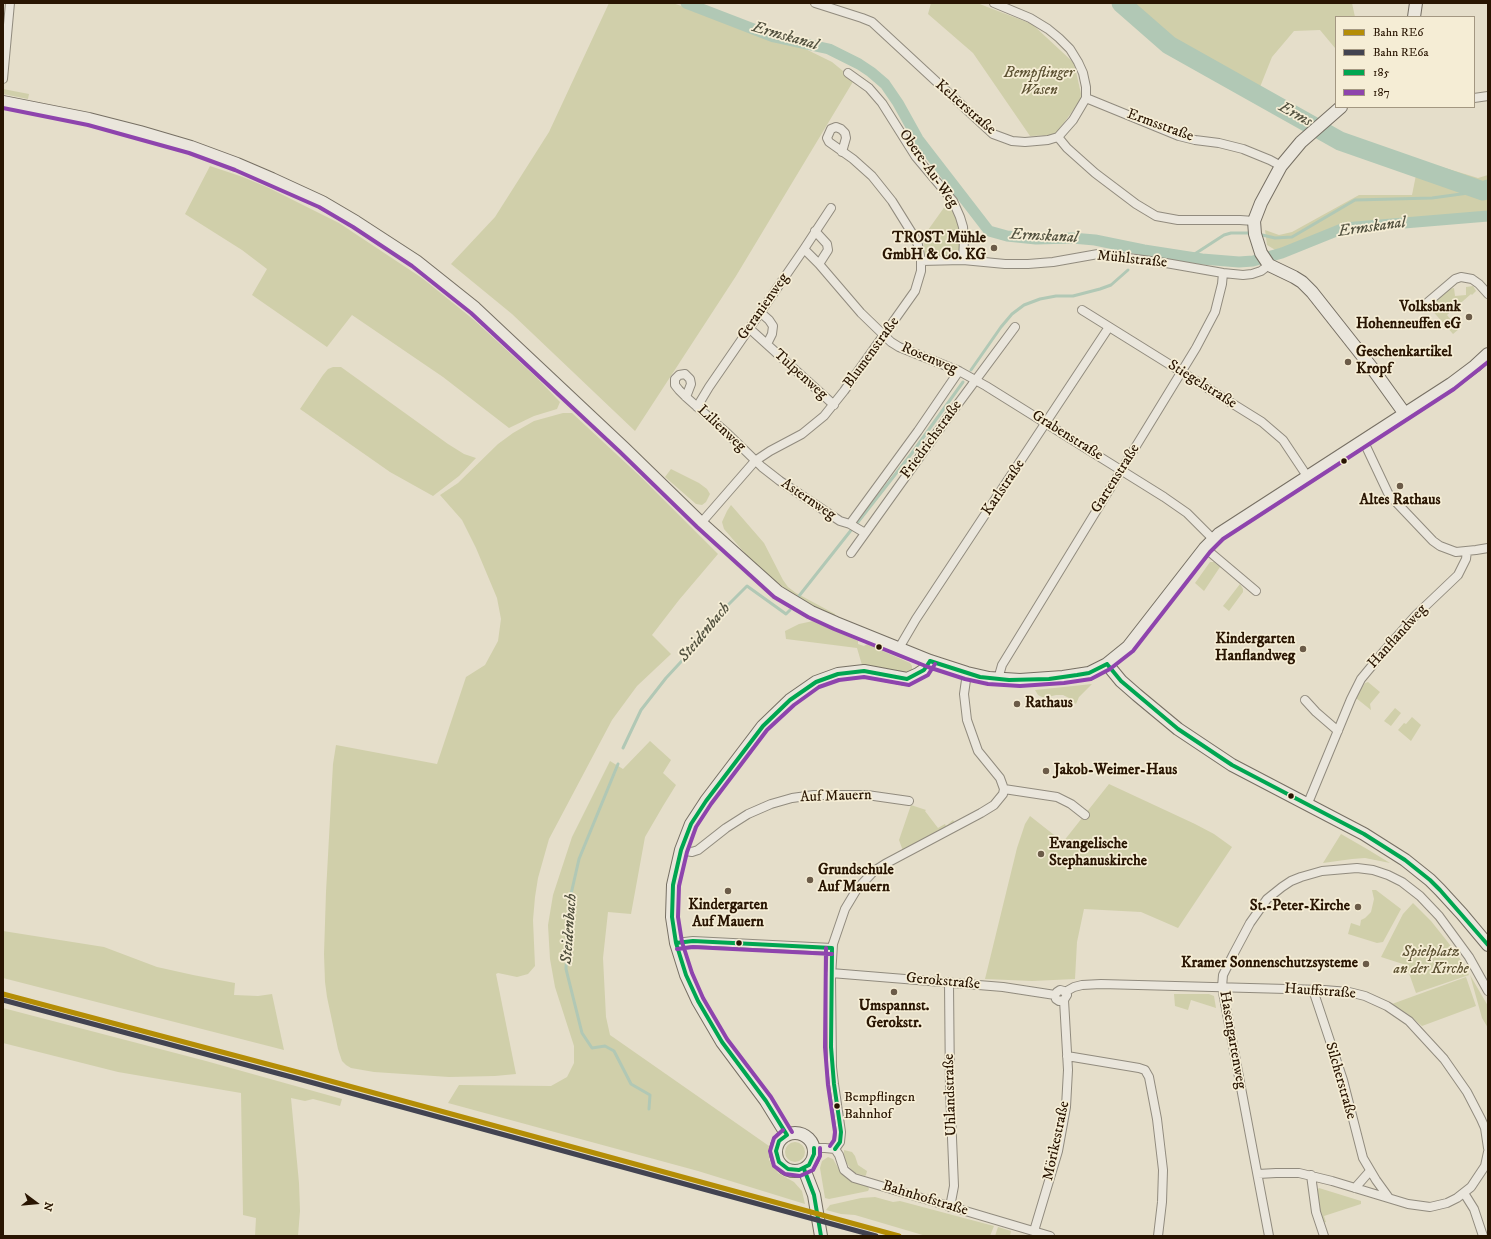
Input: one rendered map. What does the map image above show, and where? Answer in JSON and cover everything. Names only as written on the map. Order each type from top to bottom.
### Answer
[{"type":"street","points":[[3,79],[10,3]]},
{"type":"street","name":"Kelterstraße","points":[[815,3],[872,22],[993,134],[1012,141],[1025,142],[1048,140],[1058,137]]},
{"type":"street","points":[[994,3],[1030,18],[1048,29],[1070,50],[1078,62],[1085,80],[1086,98],[1082,108],[1074,120],[1058,137],[1075,155],[1110,185],[1156,216],[1178,220],[1240,220],[1255,225]]},
{"type":"street","points":[[1414,16],[1416,3]]},
{"type":"street","name":"Obere-Au-Weg","points":[[848,73],[869,88],[882,103],[916,157],[953,201],[963,227],[963,260]]},
{"type":"street","points":[[1475,98],[1488,96]]},
{"type":"street","name":"Ermsstraße","points":[[1086,98],[1179,136],[1243,149],[1281,166]]},
{"type":"street","points":[[3,102],[66,114],[140,132],[215,155],[297,190],[356,222],[416,261],[470,304],[624,448],[701,523],[765,581],[792,601],[824,618],[930,661],[968,674],[998,679],[1029,680],[1088,673],[1107,664],[1120,654],[1136,638],[1213,538],[1462,376],[1488,354]]},
{"type":"street","points":[[1340,108],[1325,119],[1301,142],[1281,166],[1261,203],[1255,225],[1259,248],[1268,265],[1294,277],[1302,282],[1312,292],[1372,368],[1405,414]]},
{"type":"street","name":"Blumenstraße","points":[[701,523],[755,461],[770,450],[807,431],[824,416],[834,405],[915,291],[921,271],[921,261],[920,252],[915,238],[892,201],[872,176],[842,152]]},
{"type":"street","name":"Geranienweg","points":[[697,407],[830,208]]},
{"type":"street","points":[[815,232],[827,244],[828,250],[819,264]]},
{"type":"street","name":"Rosenweg","points":[[804,249],[819,264],[861,313],[884,336],[899,347],[959,371],[976,380]]},
{"type":"street","name":"Mühlstraße","points":[[921,261],[963,260],[1005,264],[1028,264],[1053,262],[1098,254],[1243,275],[1261,271],[1268,265]]},
{"type":"street","name":"Gartenstraße","points":[[998,679],[1002,665],[1182,372],[1214,315],[1221,289],[1223,273]]},
{"type":"street","points":[[1428,302],[1455,279],[1461,277],[1479,284],[1488,294]]},
{"type":"street","name":"Stiegelstraße","points":[[1082,310],[1262,422],[1283,440],[1307,476]]},
{"type":"street","name":"Tulpenweg","points":[[761,313],[773,326],[772,334],[767,344]]},
{"type":"street","name":"Friedrichstraße","points":[[851,554],[1015,327]]},
{"type":"street","name":"Karlstraße","points":[[899,648],[916,619],[1109,327]]},
{"type":"street","name":"Tulpenweg","points":[[750,329],[834,405]]},
{"type":"street","points":[[850,524],[918,431],[959,371]]},
{"type":"street","name":"Grabenstraße","points":[[976,380],[1177,506],[1213,538]]},
{"type":"street","name":"Lilienweg","points":[[686,397],[755,461]]},
{"type":"street","points":[[1363,440],[1388,493],[1426,534],[1440,546],[1456,552],[1488,548]]},
{"type":"street","name":"Asternweg","points":[[755,461],[780,481],[840,521],[850,524],[865,533]]},
{"type":"street","points":[[1205,548],[1256,591]]},
{"type":"street","name":"Hanflandweg","points":[[1308,803],[1354,692],[1361,679],[1416,615],[1458,575],[1466,559],[1467,551]]},
{"type":"street","points":[[787,1135],[766,1102],[722,1042],[706,1015],[686,975],[676,943],[672,917],[673,885],[681,850],[691,824],[706,801],[763,726],[790,700],[816,682],[838,674],[864,671],[907,679],[924,670],[930,661]]},
{"type":"street","points":[[1107,664],[1126,686],[1194,740],[1232,764],[1308,803],[1382,844],[1418,870],[1449,900],[1488,945]]},
{"type":"street","points":[[814,1148],[835,1149],[840,1142],[842,1132],[832,1067],[831,973],[832,948],[840,921],[851,898],[865,879],[874,871],[984,811],[1000,799],[1003,794],[1004,789],[1000,778],[978,751],[972,737],[964,702],[964,687],[968,674]]},
{"type":"street","points":[[1305,700],[1316,712],[1338,731]]},
{"type":"street","points":[[1004,789],[1057,797],[1071,804],[1085,815]]},
{"type":"street","name":"Auf Mauern","points":[[681,850],[692,852],[698,850],[726,828],[748,814],[771,804],[792,798],[814,795],[867,795],[909,801]]},
{"type":"street","name":"Hasengartenweg","points":[[1269,1236],[1222,987],[1226,967],[1258,910],[1274,893],[1291,881],[1305,875],[1322,871],[1351,868],[1373,870],[1388,875],[1402,882],[1420,896],[1439,916],[1469,957],[1488,991]]},
{"type":"street","points":[[676,943],[700,941],[832,948]]},
{"type":"street","name":"Gerokstraße","points":[[831,973],[1003,987],[1055,995],[1060,990],[1065,996]]},
{"type":"street","name":"Uhlandstraße","points":[[949,983],[950,1090],[954,1179],[953,1197],[950,1207]]},
{"type":"street","points":[[1065,996],[1074,987],[1082,985],[1222,987]]},
{"type":"street","name":"Hauffstraße","points":[[1222,987],[1342,991],[1360,994],[1379,1002],[1404,1016],[1422,1033],[1444,1059],[1485,1117],[1488,1148]]},
{"type":"street","name":"Silcherstraße","points":[[1313,990],[1343,1080],[1363,1158],[1370,1171],[1389,1198]]},
{"type":"street","name":"Mörikestraße","points":[[1034,1231],[1062,1136],[1067,1101],[1065,996]]},
{"type":"street","points":[[1067,1056],[1139,1068],[1145,1070],[1149,1077],[1157,1119],[1164,1170],[1158,1236]]},
{"type":"street","points":[[798,1133],[804,1135],[808,1138],[814,1148],[813,1160],[804,1169],[793,1171],[788,1169],[779,1162],[777,1156],[777,1146],[779,1142],[787,1135],[798,1133]]},
{"type":"street","name":"Bahnhofstraße","points":[[835,1149],[844,1170],[854,1178],[1050,1236]]},
{"type":"street","points":[[1258,1174],[1288,1172],[1312,1175],[1413,1205],[1430,1206],[1447,1203],[1464,1193],[1478,1179],[1488,1157]]},
{"type":"street","points":[[804,1169],[814,1195],[821,1236]]},
{"type":"street","points":[[1355,1188],[1370,1171]]},
{"type":"street","points":[[1312,1175],[1316,1212],[1324,1236]]},
{"type":"street","points":[[1464,1193],[1474,1209],[1483,1236]]},
{"type":"green space","points":[[609,3],[672,3],[777,35],[832,62],[854,80],[736,276],[635,431],[512,314],[451,264],[495,217],[549,132]]},
{"type":"green space","name":"Bempflinger Wasen","points":[[931,3],[977,3],[1032,24],[1074,63],[1082,98],[1055,135],[1030,136],[973,53],[928,14]]},
{"type":"green space","points":[[1122,3],[1352,3],[1355,16],[1335,16],[1335,48],[1320,30],[1294,31],[1272,57],[1258,92],[1153,26]]},
{"type":"green space","points":[[3,89],[29,94],[28,99],[3,94]]},
{"type":"green space","points":[[1419,160],[1478,178],[1488,175],[1488,211],[1345,225],[1277,251],[1267,245],[1265,230],[1279,235],[1292,232],[1359,195],[1412,195]]},
{"type":"green space","points":[[210,166],[243,177],[269,188],[339,223],[422,278],[474,320],[537,378],[560,402],[557,409],[534,416],[509,428],[443,377],[352,315],[327,347],[252,295],[267,269],[242,250],[185,214]]},
{"type":"green space","points":[[948,202],[956,216],[960,233],[960,256],[925,257],[923,237]]},
{"type":"green space","points":[[1473,286],[1476,291],[1447,315],[1459,329],[1453,334],[1429,307],[1449,289],[1454,288],[1455,296],[1466,295],[1466,287]]},
{"type":"green space","points":[[333,367],[341,367],[448,444],[464,454],[476,458],[459,476],[433,496],[390,472],[300,409],[323,375],[328,369]]},
{"type":"green space","points":[[563,413],[572,413],[642,478],[718,554],[652,635],[671,654],[637,686],[612,720],[549,839],[538,878],[535,897],[533,920],[535,966],[528,974],[517,977],[498,973],[496,974],[516,1074],[449,1077],[374,1072],[351,1068],[342,1061],[338,1049],[325,982],[324,954],[326,892],[333,764],[336,745],[437,764],[466,677],[485,665],[498,641],[501,619],[497,598],[476,548],[462,520],[440,495],[458,483],[498,444],[513,433],[534,421]]},
{"type":"green space","points":[[671,469],[699,483],[707,489],[710,494],[706,502],[702,505],[696,504],[665,477]]},
{"type":"green space","points":[[731,505],[764,543],[788,587],[796,593],[835,614],[836,617],[815,608],[795,596],[749,558],[724,529],[722,522]]},
{"type":"green space","points":[[1210,562],[1214,562],[1220,567],[1204,591],[1195,583]]},
{"type":"green space","points":[[1240,584],[1243,592],[1229,611],[1223,606]]},
{"type":"green space","points":[[813,621],[858,641],[858,644],[864,646],[867,644],[910,663],[912,666],[912,671],[907,674],[862,665],[857,648],[786,639],[785,631],[799,624]]},
{"type":"green space","points":[[1368,682],[1380,692],[1370,704],[1371,710],[1356,698],[1365,683]]},
{"type":"green space","points":[[1092,684],[1079,697],[1076,704],[1063,695],[1044,698],[1038,695],[1035,690]]},
{"type":"green space","points":[[1395,708],[1401,713],[1391,726],[1384,721]]},
{"type":"green space","points":[[1412,717],[1421,725],[1411,741],[1398,730]]},
{"type":"green space","points":[[650,741],[671,760],[663,773],[676,785],[645,837],[631,914],[608,912],[603,958],[606,1017],[610,1035],[769,1146],[769,1160],[778,1173],[794,1182],[802,1191],[805,1204],[698,1171],[448,1103],[459,1085],[551,1086],[567,1077],[574,1063],[574,1046],[555,987],[550,959],[548,925],[553,895],[572,837],[610,761],[623,769]]},
{"type":"green space","points":[[1109,784],[1195,824],[1214,834],[1232,847],[1178,928],[1141,912],[1084,909],[1077,942],[1075,979],[1032,981],[985,979],[1017,848],[1025,824],[1030,816],[1063,842]]},
{"type":"green space","points":[[911,805],[926,810],[925,811],[938,828],[945,824],[946,826],[953,820],[956,824],[903,851],[899,840]]},
{"type":"green space","points":[[1341,834],[1390,863],[1365,858],[1323,863]]},
{"type":"green space","points":[[1372,890],[1376,890],[1401,909],[1383,942],[1377,943],[1348,934],[1351,923],[1360,926],[1361,920],[1371,912],[1374,899]]},
{"type":"green space","name":"Spielplatz an der Kirche","points":[[1413,903],[1431,921],[1447,941],[1464,964],[1469,975],[1416,993],[1406,965],[1381,957],[1403,914]]},
{"type":"green space","points":[[3,931],[104,947],[157,967],[235,983],[234,995],[258,996],[272,994],[284,1050],[3,978]]},
{"type":"green space","points":[[1470,975],[1488,1006],[1488,1028],[1482,1018]]},
{"type":"green space","points":[[1466,977],[1476,1006],[1422,1026],[1392,1004]]},
{"type":"green space","points":[[1174,994],[1209,994],[1214,996],[1216,1008],[1191,1000],[1188,1010],[1175,1006]]},
{"type":"green space","points":[[3,1008],[206,1061],[342,1099],[340,1106],[313,1099],[305,1101],[291,1098],[299,1183],[300,1211],[298,1236],[255,1236],[256,1218],[243,1215],[241,1093],[118,1072],[3,1043]]},
{"type":"green space","points":[[795,1142],[802,1145],[805,1152],[802,1159],[795,1162],[788,1159],[785,1152],[788,1145]]},
{"type":"green space","points":[[844,1150],[852,1152],[858,1165],[867,1171],[865,1176],[855,1173],[850,1168],[844,1159]]},
{"type":"green space","points":[[828,1157],[833,1159],[840,1171],[849,1180],[868,1186],[868,1191],[829,1199],[825,1198],[820,1168],[822,1161]]},
{"type":"green space","points":[[1319,1188],[1361,1201],[1361,1204],[1324,1216],[1326,1222],[1322,1223],[1318,1212],[1317,1190]]},
{"type":"green space","points":[[875,1197],[893,1202],[900,1201],[994,1226],[990,1236],[926,1236],[855,1215],[841,1214],[826,1210],[830,1205],[861,1198]]},
{"type":"green space","points":[[998,1227],[1011,1231],[1010,1236],[995,1236]]},
{"type":"waterway","name":"Ermskanal","points":[[686,3],[774,37],[829,49],[859,64],[871,72],[885,84],[898,103],[918,139],[989,231],[1007,236],[1036,239],[1072,238],[1095,240],[1144,250],[1202,259],[1239,262],[1253,261],[1282,253],[1344,228],[1488,216]]},
{"type":"waterway","name":"Erms","points":[[1121,3],[1169,45],[1340,141],[1483,191],[1488,189]]},
{"type":"waterway","points":[[1258,234],[1275,238],[1292,237],[1355,200],[1432,198],[1483,191]]},
{"type":"waterway","points":[[1190,257],[1224,235],[1231,233],[1253,233]]},
{"type":"waterway","name":"Steidenbach","points":[[971,370],[1001,327],[1012,314],[1024,305],[1040,299],[1056,296],[1073,296],[1100,289],[1111,285],[1128,270]]},
{"type":"waterway","name":"Steidenbach","points":[[858,522],[912,453],[963,382]]},
{"type":"waterway","name":"Steidenbach","points":[[799,596],[852,529]]},
{"type":"waterway","name":"Steidenbach","points":[[623,748],[641,710],[666,678],[716,624],[724,609],[747,586],[786,614],[790,610]]},
{"type":"waterway","name":"Steidenbach","points":[[618,764],[579,859],[569,903],[566,969],[582,1033],[592,1048],[605,1046],[614,1051],[631,1084],[650,1095],[649,1109]]},
{"type":"rail line","name":"RE6","points":[[3,994],[301,1073],[899,1236]]},
{"type":"rail line","name":"RE6a","points":[[3,1000],[876,1236]]},
{"type":"transit line","name":"187","points":[[3,108],[88,125],[189,153],[235,170],[319,207],[353,227],[412,266],[471,313],[620,452],[697,527],[774,597],[808,617],[834,629],[928,667],[965,679],[988,684],[1020,686],[1064,683],[1091,679],[1110,669],[1133,651],[1210,552],[1223,539],[1454,389],[1488,362]]},
{"type":"transit line","name":"185","points":[[930,661],[980,677],[1009,680],[1049,679],[1077,675],[1089,673],[1107,664]]},
{"type":"transit line","name":"185","points":[[787,1135],[766,1101],[722,1042],[698,1001],[686,975],[676,943],[672,917],[673,885],[681,850],[691,824],[706,801],[763,726],[790,700],[816,682],[838,674],[864,671],[907,679],[924,670],[930,661]]},
{"type":"transit line","name":"187","points":[[792,1132],[771,1097],[727,1039],[703,998],[692,973],[682,942],[678,917],[679,886],[687,852],[696,827],[711,804],[767,730],[794,705],[819,687],[839,680],[864,677],[909,685],[928,675],[935,664]]},
{"type":"transit line","name":"185","points":[[1107,664],[1121,681],[1178,729],[1232,765],[1364,834],[1405,860],[1440,890],[1488,945]]},
{"type":"transit line","name":"185","points":[[676,943],[693,941],[832,948]]},
{"type":"transit line","name":"187","points":[[677,949],[693,947],[832,954]]},
{"type":"transit line","name":"187","points":[[826,948],[825,1047],[828,1085],[835,1132],[834,1140],[830,1146]]},
{"type":"transit line","name":"185","points":[[832,948],[831,1047],[834,1084],[841,1132],[840,1142],[835,1149]]},
{"type":"transit line","name":"187","points":[[783,1130],[774,1138],[770,1151],[774,1166],[785,1174],[800,1176],[813,1170],[820,1156],[820,1148]]},
{"type":"transit line","name":"185","points":[[787,1135],[779,1141],[776,1151],[779,1162],[788,1169],[799,1170],[809,1165],[814,1154],[814,1148]]},
{"type":"transit line","name":"185","points":[[804,1169],[814,1195],[821,1236]]},
{"type":"place","name":"TROST Mühle GmbH & Co. KG","points":[[994,248]]},
{"type":"place","name":"Volksbank Hohenneuffen eG","points":[[1469,317]]},
{"type":"place","name":"Geschenkartikel Kropf","points":[[1348,362]]},
{"type":"place","name":"Altes Rathaus","points":[[1400,486]]},
{"type":"place","name":"Kindergarten Hanflandweg","points":[[1303,649]]},
{"type":"place","name":"Rathaus","points":[[1017,704]]},
{"type":"place","name":"Jakob-Weimer-Haus","points":[[1046,771]]},
{"type":"place","name":"Evangelische Stephanuskirche","points":[[1041,854]]},
{"type":"place","name":"Grundschule Auf Mauern","points":[[810,880]]},
{"type":"place","name":"Kindergarten Auf Mauern","points":[[728,891]]},
{"type":"place","name":"St.-Peter-Kirche","points":[[1358,907]]},
{"type":"place","name":"Kramer Sonnenschutzsysteme","points":[[1366,964]]},
{"type":"place","name":"Umspannst. Gerokstr.","points":[[894,992]]},
{"type":"place","name":"Bempflingen Bahnhof","points":[[837,1106]]}]
